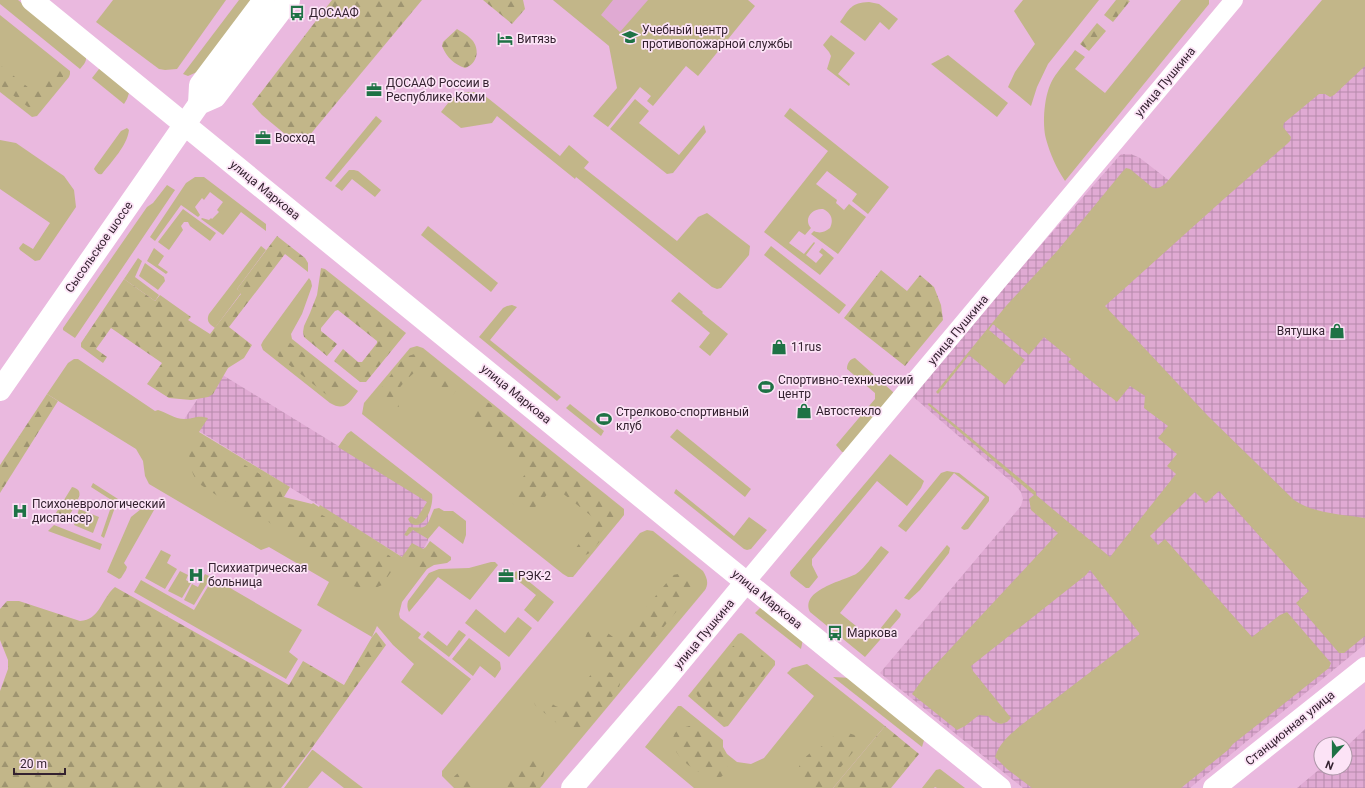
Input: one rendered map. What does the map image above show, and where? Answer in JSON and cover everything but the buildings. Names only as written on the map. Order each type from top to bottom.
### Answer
[{"type":"street","name":"улица Маркова","points":[[32,0],[1000,788]]},
{"type":"street","points":[[199,104],[200,85],[264,0]]},
{"type":"street","name":"Сысольское шоссе","points":[[0,390],[199,104],[215,97],[289,0]]},
{"type":"street","name":"улица Пушкина","points":[[572,788],[664,681],[1234,0]]},
{"type":"street","name":"Станционная улица","points":[[1214,788],[1365,668]]},
{"type":"shaded area","name":"Учебный центр противопожарной службы","points":[[553,0],[691,0],[636,66]]},
{"type":"shaded area","points":[[1365,0],[1365,644],[1190,788],[1023,788],[880,673],[1021,506],[1023,499],[1021,492],[1015,485],[910,394],[1121,154],[1131,154],[1140,158],[1171,182]]},
{"type":"shaded area","points":[[216,371],[428,501],[428,540],[424,548],[404,558],[183,421]]},
{"type":"shaded area","points":[[1365,729],[1365,788],[1297,788],[1313,775],[1313,776],[1353,776],[1353,740]]},
{"type":"green space","points":[[0,0],[18,0],[85,54],[86,61],[83,66],[80,69],[0,4]]},
{"type":"green space","points":[[113,0],[226,0],[177,69],[165,70],[159,69],[96,22]]},
{"type":"green space","points":[[239,0],[252,0],[197,72],[188,76],[183,74]]},
{"type":"green space","points":[[332,0],[422,0],[304,142],[297,144],[262,115],[252,104]]},
{"type":"green space","points":[[483,0],[523,0],[525,9],[512,24]]},
{"type":"green space","points":[[553,0],[613,0],[601,15],[620,32],[648,0],[748,0],[755,6],[698,76],[686,66],[653,106],[647,101],[651,96],[640,87],[608,127],[593,116],[617,88],[609,46]]},
{"type":"green space","points":[[1023,0],[1099,0],[1048,64],[1037,87],[1031,106],[1008,87],[1015,72],[1035,44],[1014,11]]},
{"type":"green space","points":[[1116,0],[1130,1],[1113,22],[1104,15]]},
{"type":"green space","points":[[1181,0],[1209,0],[1209,4],[1065,181],[1052,156],[1046,139],[1044,125],[1046,100],[1053,79],[1075,50],[1085,57],[1075,69],[1105,93]]},
{"type":"green space","points":[[1322,0],[1365,0],[1365,66],[1334,95],[1330,97],[1325,94],[1319,94],[1284,123],[1283,127],[1291,137],[1290,141],[1105,306],[1208,416],[1294,500],[1302,505],[1319,511],[1365,518],[1365,636],[1344,653],[1339,653],[1296,603],[1309,591],[1219,491],[1206,503],[1195,492],[1150,536],[1158,545],[1165,539],[1252,637],[1280,615],[1287,612],[1331,663],[1329,668],[1233,744],[1228,750],[1181,788],[1032,788],[1007,769],[995,757],[1002,743],[1020,726],[1140,634],[1090,570],[1086,575],[971,666],[973,671],[1011,718],[1007,722],[1001,724],[993,721],[988,716],[979,715],[965,726],[957,730],[912,694],[925,676],[1058,533],[1031,510],[1029,499],[1034,495],[928,404],[929,403],[1036,492],[1036,495],[1110,557],[1176,474],[1167,466],[1177,454],[1158,438],[1168,426],[1144,408],[1145,396],[1130,386],[1117,402],[1068,362],[1071,359],[1044,337],[1029,355],[993,324],[989,330],[1025,360],[1005,385],[969,355],[938,394],[936,392],[1006,306],[1058,250],[1123,171],[1126,168],[1130,169],[1153,188],[1160,187],[1166,183]]},
{"type":"green space","points":[[869,2],[879,4],[898,19],[889,30],[880,22],[865,41],[840,22],[852,7]]},
{"type":"green space","points":[[0,15],[70,71],[69,77],[37,116],[32,117],[0,92]]},
{"type":"green space","points":[[1097,23],[1106,31],[1089,51],[1080,44]]},
{"type":"green space","points":[[457,29],[473,41],[477,53],[472,64],[465,68],[457,65],[451,60],[442,46],[443,42]]},
{"type":"green space","points":[[831,35],[855,53],[838,74],[850,84],[849,86],[827,69],[831,56],[823,45]]},
{"type":"green space","points":[[948,55],[1008,103],[997,117],[931,64]]},
{"type":"green space","points":[[0,65],[29,88],[37,92],[56,69],[59,69],[63,73],[63,79],[40,109],[36,111],[32,110],[0,85]]},
{"type":"green space","points":[[99,69],[101,69],[129,93],[124,104],[92,78]]},
{"type":"green space","points":[[465,92],[474,92],[484,95],[560,156],[569,145],[589,162],[584,168],[677,241],[698,217],[707,213],[750,246],[749,255],[721,288],[717,289],[712,287],[576,177],[575,179],[497,116],[492,123],[461,128],[441,112],[452,98]]},
{"type":"green space","points":[[635,99],[649,111],[639,123],[679,155],[704,125],[706,132],[673,173],[667,174],[610,129]]},
{"type":"green space","points":[[790,108],[889,187],[868,214],[852,201],[857,194],[827,171],[816,184],[837,200],[836,203],[844,210],[849,204],[866,217],[838,254],[811,234],[814,231],[822,232],[830,228],[832,219],[830,214],[823,209],[812,212],[808,218],[811,228],[805,235],[799,231],[789,243],[804,254],[814,242],[815,243],[806,255],[816,263],[823,255],[819,252],[822,248],[834,258],[820,275],[764,232],[828,151],[784,116]]},
{"type":"green space","points":[[376,116],[382,121],[331,182],[325,178]]},
{"type":"green space","points":[[127,128],[129,130],[128,136],[122,148],[102,174],[99,174],[94,169],[95,167],[121,131]]},
{"type":"green space","points":[[0,140],[16,143],[64,176],[74,190],[76,207],[40,260],[35,261],[19,248],[23,243],[33,249],[50,223],[0,189]]},
{"type":"green space","points":[[349,170],[358,171],[381,190],[375,197],[352,179],[342,191],[335,186]]},
{"type":"green space","points":[[195,177],[204,177],[266,224],[266,231],[241,212],[223,235],[201,219],[212,219],[219,212],[217,210],[223,202],[210,192],[204,200],[202,198],[195,207],[200,215],[198,217],[181,205],[155,241],[150,237],[186,183]]},
{"type":"green space","points":[[167,185],[175,190],[75,338],[63,330],[63,328],[147,207],[153,203]]},
{"type":"green space","points":[[183,209],[216,233],[210,241],[190,226],[188,222],[184,222],[181,226],[183,230],[169,250],[158,242]]},
{"type":"green space","points":[[428,226],[498,283],[491,292],[421,235]]},
{"type":"green space","points":[[277,236],[305,258],[308,263],[308,272],[285,254],[229,327],[252,345],[244,358],[228,368],[213,394],[208,397],[191,400],[169,398],[147,384],[162,363],[111,328],[96,349],[107,357],[103,363],[81,347],[81,343],[124,279],[155,301],[160,295],[191,317],[188,320],[210,334],[241,294],[237,289]]},
{"type":"green space","points":[[261,246],[266,250],[237,289],[241,293],[215,328],[209,322],[209,314]]},
{"type":"green space","points":[[771,246],[846,305],[839,314],[764,255]]},
{"type":"green space","points":[[154,248],[164,256],[158,265],[168,272],[166,274],[147,261]]},
{"type":"green space","points":[[138,258],[142,261],[135,277],[159,295],[155,301],[124,279]]},
{"type":"green space","points":[[145,263],[164,277],[165,281],[158,290],[139,276]]},
{"type":"green space","points":[[321,268],[325,269],[406,333],[366,382],[360,382],[334,361],[343,349],[358,362],[362,362],[377,341],[338,310],[335,311],[321,328],[321,331],[337,344],[327,356],[304,337],[304,326],[317,295]]},
{"type":"green space","points":[[881,270],[907,291],[920,275],[934,287],[941,305],[943,320],[905,366],[844,318]]},
{"type":"green space","points":[[309,278],[312,286],[302,314],[291,334],[292,339],[358,391],[350,402],[343,406],[335,406],[330,403],[263,350],[261,345]]},
{"type":"green space","points":[[679,292],[728,334],[710,356],[699,347],[710,333],[671,301]]},
{"type":"green space","points":[[512,305],[517,307],[490,340],[561,397],[557,401],[479,337],[503,308]]},
{"type":"green space","points":[[284,338],[345,386],[346,389],[341,398],[336,400],[328,396],[278,356],[275,352],[276,346],[279,339]]},
{"type":"green space","points":[[417,346],[423,348],[624,509],[624,515],[573,577],[568,577],[563,574],[362,414],[364,403],[410,348]]},
{"type":"green space","points":[[418,353],[426,356],[456,381],[458,387],[453,395],[447,396],[420,373],[415,372],[396,392],[399,408],[392,409],[382,401],[378,392],[402,360],[408,356]]},
{"type":"green space","points":[[855,358],[893,392],[893,396],[847,452],[842,452],[836,445],[875,399],[875,393],[847,369],[849,362]]},
{"type":"green space","points":[[74,359],[78,359],[155,411],[158,410],[182,419],[199,417],[208,418],[199,432],[290,487],[284,497],[313,503],[319,507],[320,505],[402,557],[412,543],[423,549],[430,541],[451,557],[451,560],[447,563],[434,565],[427,569],[402,602],[399,614],[400,618],[421,634],[418,638],[471,679],[442,715],[401,682],[414,664],[393,645],[377,626],[372,637],[317,605],[329,582],[269,547],[261,550],[149,484],[145,476],[143,461],[136,449],[47,394],[68,363]]},
{"type":"green space","points":[[47,394],[58,401],[0,493],[0,465]]},
{"type":"green space","points":[[480,401],[489,403],[617,507],[619,510],[619,516],[590,553],[580,555],[575,553],[575,549],[595,523],[595,519],[556,488],[553,487],[534,508],[529,510],[524,511],[513,504],[511,493],[529,469],[529,465],[470,416],[467,412]]},
{"type":"green space","points":[[570,404],[604,431],[601,436],[566,408]]},
{"type":"green space","points":[[677,429],[751,489],[745,497],[670,437]]},
{"type":"green space","points":[[351,431],[432,494],[431,508],[423,522],[415,525],[408,519],[411,516],[416,519],[427,502],[338,447],[347,434]]},
{"type":"green space","points":[[199,437],[278,485],[285,503],[314,510],[390,556],[393,561],[393,569],[382,585],[373,589],[364,589],[353,586],[323,569],[292,539],[266,520],[254,517],[233,506],[198,483],[190,464],[189,453]]},
{"type":"green space","points":[[890,454],[924,481],[921,488],[907,506],[877,481],[812,559],[812,565],[818,577],[809,588],[806,588],[791,576],[790,572]]},
{"type":"green space","points":[[947,471],[959,473],[989,497],[989,501],[968,529],[964,530],[961,528],[985,497],[954,473],[906,532],[898,526],[941,473]]},
{"type":"green space","points":[[93,483],[118,499],[104,538],[101,536],[113,501],[91,487]]},
{"type":"green space","points":[[72,487],[78,490],[79,495],[72,511],[66,517],[51,521]]},
{"type":"green space","points":[[676,489],[734,536],[749,517],[767,530],[751,549],[744,549],[674,493]]},
{"type":"green space","points":[[439,508],[444,511],[453,511],[466,521],[466,535],[463,544],[439,526],[428,539],[413,530],[407,536],[404,535],[409,527],[420,528],[426,526],[434,509]]},
{"type":"green space","points":[[79,509],[99,517],[93,533],[74,525]]},
{"type":"green space","points":[[141,509],[154,510],[124,563],[127,567],[119,579],[107,572],[131,517]]},
{"type":"green space","points":[[54,525],[102,544],[100,550],[48,531]]},
{"type":"green space","points":[[647,530],[653,531],[703,571],[707,580],[705,590],[540,788],[454,788],[442,776],[442,771],[640,533]]},
{"type":"green space","points":[[429,544],[439,550],[438,557],[429,566],[421,570],[417,571],[410,568],[406,557],[412,549],[425,549]]},
{"type":"green space","points":[[947,545],[950,548],[949,553],[920,590],[909,600],[904,598]]},
{"type":"green space","points":[[881,546],[889,552],[840,613],[872,639],[896,609],[901,614],[865,657],[810,612],[809,604],[811,598],[824,587],[859,572]]},
{"type":"green space","points":[[161,550],[171,555],[167,563],[177,569],[165,589],[145,578]]},
{"type":"green space","points":[[495,562],[498,565],[470,600],[438,577],[409,612],[407,606],[408,601],[429,573],[439,569],[469,568]]},
{"type":"green space","points":[[180,571],[188,575],[186,580],[191,583],[182,598],[168,591]]},
{"type":"green space","points":[[516,571],[554,602],[538,622],[524,610],[536,595],[512,576]]},
{"type":"green space","points":[[205,574],[211,577],[194,605],[184,600],[192,584],[198,587]]},
{"type":"green space","points":[[678,574],[686,577],[692,584],[690,595],[638,658],[628,666],[618,668],[611,666],[588,650],[584,641],[587,633],[591,629],[596,628],[603,630],[619,640],[673,575]]},
{"type":"green space","points":[[213,578],[302,630],[289,652],[298,659],[286,679],[134,592],[141,580],[194,610]]},
{"type":"green space","points":[[115,587],[289,685],[303,661],[344,685],[376,632],[386,645],[309,752],[281,788],[0,788],[0,691],[8,669],[8,660],[0,640],[0,609],[7,601],[19,601],[80,621],[87,620],[96,613]]},
{"type":"green space","points":[[760,608],[765,608],[803,639],[801,649],[755,613]]},
{"type":"green space","points":[[476,609],[505,633],[518,617],[532,628],[509,657],[465,623]]},
{"type":"green space","points":[[459,630],[466,635],[449,657],[423,637],[428,631],[447,646]]},
{"type":"green space","points":[[741,633],[775,661],[775,665],[728,726],[724,727],[688,696],[738,634]]},
{"type":"green space","points":[[469,638],[500,662],[501,669],[495,678],[480,666],[473,676],[452,659]]},
{"type":"green space","points":[[738,645],[756,650],[763,656],[769,665],[765,674],[756,686],[739,701],[734,707],[732,713],[722,717],[711,712],[696,693],[699,687],[733,646]]},
{"type":"green space","points":[[807,664],[885,726],[833,788],[694,788],[645,747],[678,706],[681,706],[723,740],[723,747],[727,754],[737,762],[751,764],[764,758],[814,696],[787,673],[792,668]]},
{"type":"green space","points":[[600,669],[614,674],[620,684],[618,690],[586,727],[581,730],[573,732],[565,730],[535,705],[534,701],[539,697],[562,708],[567,705],[593,672]]},
{"type":"green space","points":[[833,677],[852,678],[925,737],[922,747]]},
{"type":"green space","points":[[689,726],[705,731],[720,747],[728,769],[722,776],[716,778],[703,774],[689,766],[678,754],[674,747],[674,735],[679,729]]},
{"type":"green space","points":[[885,726],[919,754],[891,788],[833,788]]},
{"type":"green space","points":[[846,732],[857,736],[857,744],[853,752],[824,788],[804,788],[800,784],[797,775],[799,766],[805,758],[826,744],[831,738]]},
{"type":"green space","points":[[312,750],[363,788],[344,788],[322,771],[308,788],[284,788]]},
{"type":"green space","points":[[529,756],[536,757],[542,762],[544,769],[543,777],[535,788],[503,788]]},
{"type":"green space","points":[[940,769],[965,788],[922,788],[936,770]]},
{"type":"green space","points":[[461,772],[466,774],[482,788],[456,788],[452,781],[456,775]]},
{"type":"place","name":"ДОСААФ","points":[[297,13]]},
{"type":"place","name":"Учебный центр противопожарной службы","points":[[630,37]]},
{"type":"place","name":"Витязь","points":[[505,39]]},
{"type":"place","name":"ДОСААФ России в Республике Коми","points":[[374,90]]},
{"type":"place","name":"Восход","points":[[263,138]]},
{"type":"place","name":"Вятушка","points":[[1337,331]]},
{"type":"place","name":"11rus","points":[[779,347]]},
{"type":"place","name":"Спортивно-технический центр","points":[[766,387]]},
{"type":"place","name":"Автостекло","points":[[804,411]]},
{"type":"place","name":"Стрелково-спортивный клуб","points":[[604,419]]},
{"type":"place","name":"Психоневрологический диспансер","points":[[20,511]]},
{"type":"place","name":"Психиатрическая больница","points":[[196,575]]},
{"type":"place","name":"РЭК-2","points":[[506,576]]},
{"type":"place","name":"Маркова","points":[[835,633]]}]
